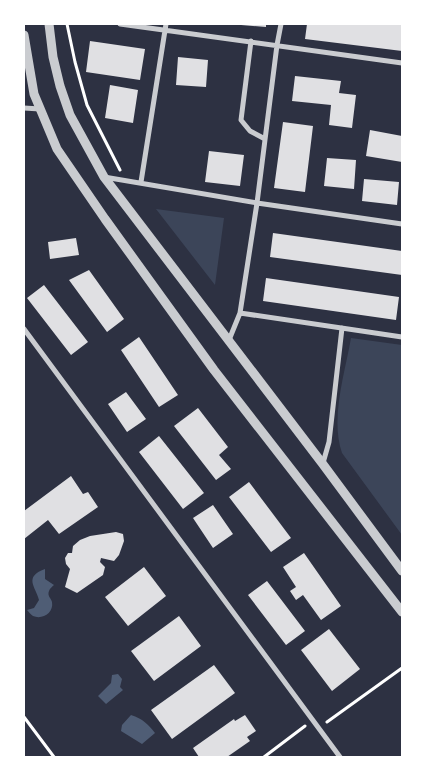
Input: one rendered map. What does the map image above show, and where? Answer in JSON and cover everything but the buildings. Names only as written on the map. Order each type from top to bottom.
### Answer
[{"type":"street","points":[[49,24],[53,57],[70,115],[104,177],[402,571]]},
{"type":"street","points":[[120,24],[166,27],[402,63]]},
{"type":"street","points":[[229,340],[240,313],[281,24]]},
{"type":"street","points":[[141,182],[166,27]]},
{"type":"street","points":[[24,35],[34,94],[57,149],[196,346],[402,612]]},
{"type":"street","points":[[251,41],[241,120],[250,131],[265,139]]},
{"type":"street","points":[[24,108],[40,109]]},
{"type":"street","points":[[104,177],[257,203],[402,224]]},
{"type":"street","points":[[240,313],[402,337]]},
{"type":"street","points":[[322,463],[330,442],[342,328]]},
{"type":"street","points":[[24,329],[340,757]]},
{"type":"path","points":[[67,24],[87,104],[126,181]]},
{"type":"path","points":[[318,728],[402,668]]},
{"type":"path","points":[[24,717],[54,757]]},
{"type":"path","points":[[264,757],[312,720]]},
{"type":"shaded area","points":[[156,209],[224,218],[215,285]]},
{"type":"shaded area","points":[[351,338],[402,345],[402,535],[342,453],[339,439],[338,410]]},
{"type":"shaded area","points":[[45,569],[45,579],[54,585],[49,593],[52,606],[47,615],[36,617],[27,610],[34,608],[39,600],[33,583],[34,575]]},
{"type":"shaded area","points":[[118,674],[122,679],[120,687],[123,690],[106,704],[98,696],[111,683],[112,675]]},
{"type":"shaded area","points":[[131,715],[145,722],[155,733],[142,744],[121,731],[122,725]]}]
